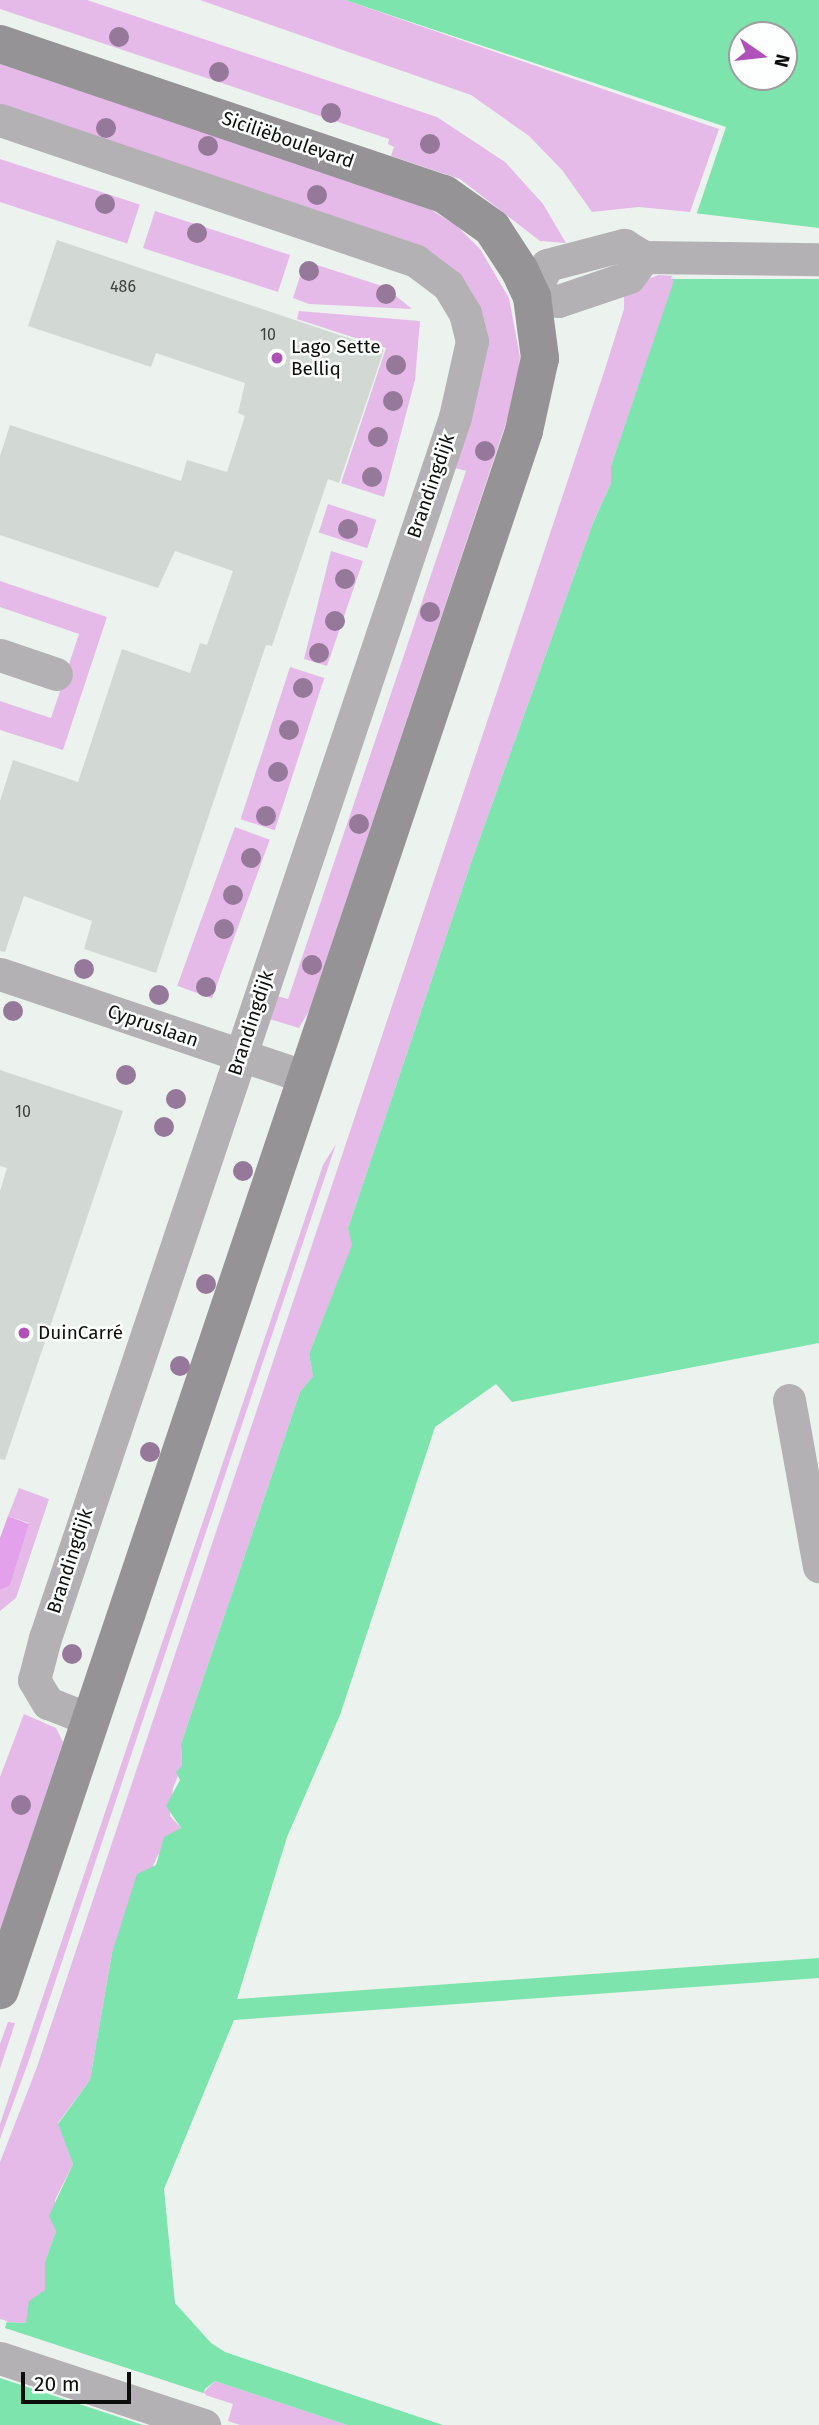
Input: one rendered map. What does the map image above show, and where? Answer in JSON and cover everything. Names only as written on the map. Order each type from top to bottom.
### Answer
[{"type":"street","name":"Siciliëboulevard","points":[[0,44],[444,194],[492,228],[532,297]]},
{"type":"street","name":"Brandingdijk","points":[[0,120],[416,261],[439,275],[456,297],[472,341],[468,373],[34,1680],[48,1703],[91,1720]]},
{"type":"street","points":[[0,1990],[534,398],[540,358],[532,297],[558,301],[629,277],[644,257],[678,255],[819,259]]},
{"type":"street","points":[[0,655],[56,674]]},
{"type":"street","name":"Cypruslaan","points":[[0,974],[306,1077]]},
{"type":"street","points":[[789,1400],[819,1566]]},
{"type":"street","points":[[0,2358],[204,2425]]},
{"type":"shaded area","points":[[0,0],[87,0],[437,117],[505,162],[543,204],[566,243],[540,241],[460,179],[391,156],[394,147],[388,144],[389,139],[0,9]]},
{"type":"shaded area","points":[[200,0],[345,0],[719,129],[690,212],[639,207],[592,212],[562,170],[529,136],[471,95]]},
{"type":"shaded area","points":[[345,0],[819,0],[819,1343],[512,1402],[496,1384],[435,1427],[340,1715],[287,1837],[237,1999],[819,1958],[819,1978],[234,2020],[164,2189],[175,2303],[211,2343],[225,2352],[443,2425],[347,2425],[215,2381],[205,2389],[190,2425],[0,2425],[0,2322],[26,2323],[29,2301],[45,2290],[45,2262],[56,2231],[49,2216],[73,2164],[58,2124],[90,2080],[112,1953],[137,1874],[156,1865],[164,1837],[181,1828],[166,1806],[180,1780],[176,1772],[182,1766],[181,1744],[300,1392],[313,1376],[309,1354],[352,1245],[348,1228],[472,860],[593,523],[611,483],[611,466],[726,127]]},
{"type":"shaded area","points":[[0,64],[425,206],[457,226],[480,249],[509,298],[520,357],[517,390],[310,1009],[299,1028],[266,1018],[273,995],[288,999],[466,471],[451,467],[485,359],[480,307],[465,281],[0,108]]},
{"type":"shaded area","points":[[0,159],[140,204],[127,243],[0,202]]},
{"type":"shaded area","points":[[155,211],[290,255],[278,292],[143,248]]},
{"type":"shaded area","points":[[305,261],[385,287],[412,309],[309,304],[293,298]]},
{"type":"shaded area","points":[[659,275],[676,276],[611,466],[611,483],[593,523],[472,860],[348,1228],[353,1244],[309,1354],[313,1376],[300,1392],[181,1744],[182,1766],[173,1788],[170,1816],[181,1828],[158,1855],[112,1953],[90,2080],[58,2123],[73,2164],[55,2200],[56,2231],[45,2262],[45,2291],[30,2301],[27,2323],[0,2322],[0,2162],[37,2067],[604,372],[624,309],[624,287]]},
{"type":"shaded area","points":[[299,311],[420,321],[415,380],[384,497],[341,483],[386,348],[297,319]]},
{"type":"shaded area","points":[[328,504],[377,520],[367,548],[319,533]]},
{"type":"shaded area","points":[[331,551],[363,561],[327,666],[304,659]]},
{"type":"shaded area","points":[[0,581],[107,617],[63,750],[0,730],[0,701],[51,718],[79,634],[0,607]]},
{"type":"shaded area","points":[[290,667],[324,678],[275,830],[241,819]]},
{"type":"shaded area","points":[[235,827],[270,840],[212,998],[177,986]]},
{"type":"shaded area","points":[[336,1144],[28,2063],[0,2139],[0,2124],[323,1165]]},
{"type":"shaded area","points":[[19,1488],[49,1499],[16,1598],[0,1611],[0,1590],[10,1586],[29,1523],[8,1516]]},
{"type":"shaded area","points":[[8,1516],[29,1524],[10,1586],[0,1590],[0,1538]]},
{"type":"shaded area","points":[[24,1714],[56,1728],[63,1742],[0,1932],[0,1777]]},
{"type":"shaded area","points":[[8,2022],[15,2023],[0,2069],[0,2044]]},
{"type":"shaded area","points":[[215,2381],[347,2425],[240,2425],[228,2421],[233,2404],[202,2394]]},
{"type":"pier","points":[[694,213],[819,228],[819,279],[671,279]]},
{"type":"pier","points":[[0,2319],[7,2321],[5,2328],[206,2394],[194,2425],[143,2425],[0,2378]]},
{"type":"building","points":[[57,240],[384,350],[339,483],[328,479],[272,646],[266,645],[156,973],[84,949],[92,921],[24,896],[5,952],[0,951],[0,801],[13,760],[78,782],[122,649],[190,673],[200,643],[207,645],[233,571],[175,551],[158,588],[0,535],[0,456],[10,425],[181,481],[187,460],[227,472],[245,416],[238,413],[245,383],[156,353],[151,367],[28,326]]},
{"type":"building","name":"DuinCarré","points":[[0,1070],[123,1111],[5,1460],[0,1459],[0,1191],[7,1168],[0,1166]]},
{"type":"place","name":"Lago Sette Belliq","points":[[277,358]]},
{"type":"place","name":"DuinCarré","points":[[24,1333]]}]
